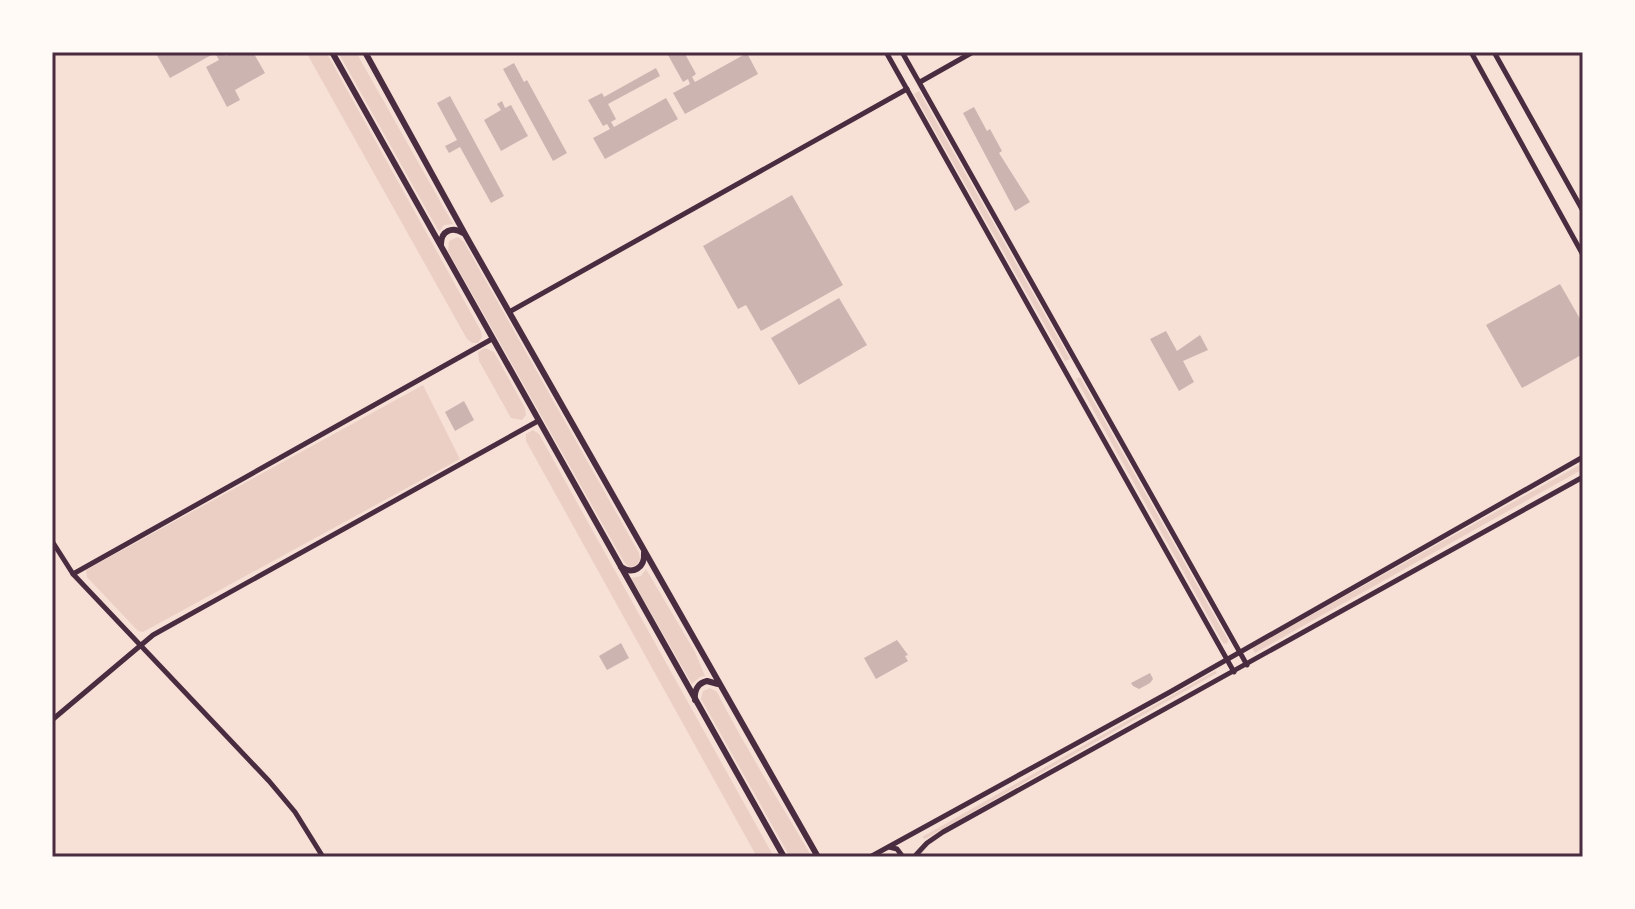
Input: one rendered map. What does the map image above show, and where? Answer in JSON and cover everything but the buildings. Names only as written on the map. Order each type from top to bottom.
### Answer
[{"type":"main road","points":[[332,52],[784,857]]},
{"type":"main road","points":[[365,52],[818,857]]},
{"type":"main road","points":[[886,52],[1234,672]]},
{"type":"main road","points":[[902,52],[1247,665]]},
{"type":"main road","points":[[509,312],[973,52]]},
{"type":"main road","points":[[1471,52],[1583,255]]},
{"type":"main road","points":[[1494,52],[1583,211]]},
{"type":"main road","points":[[443,249],[441,239],[447,231],[457,230],[466,236]]},
{"type":"main road","points":[[73,574],[492,339]]},
{"type":"main road","points":[[1064,367],[1074,360]]},
{"type":"main road","points":[[1071,379],[1081,372]]},
{"type":"main road","points":[[52,720],[140,644],[322,539],[538,421]]},
{"type":"main road","points":[[870,857],[1227,660],[1583,457]]},
{"type":"main road","points":[[914,857],[927,843],[1583,477]]},
{"type":"main road","points":[[52,541],[73,574],[276,789],[295,812],[323,857]]},
{"type":"main road","points":[[619,564],[627,570],[638,569],[644,560],[643,550]]},
{"type":"main road","points":[[695,700],[696,689],[702,682],[710,681],[721,686]]},
{"type":"main road","points":[[918,830],[918,840],[927,843]]},
{"type":"main road","points":[[884,848],[895,848],[903,857]]},
{"type":"shaded area","points":[[306,52],[326,52],[481,331],[482,337],[478,343],[467,339]]},
{"type":"shaded area","points":[[338,52],[356,52],[453,224],[444,225],[439,232]]},
{"type":"shaded area","points":[[919,91],[1070,359],[1065,361],[914,94]]},
{"type":"shaded area","points":[[458,237],[464,242],[639,553],[640,560],[636,566],[629,567],[624,562],[448,251],[449,241]]},
{"type":"shaded area","points":[[485,348],[494,352],[525,408],[526,415],[522,420],[511,418],[479,361],[478,352]]},
{"type":"shaded area","points":[[1080,377],[1228,640],[1227,644],[1223,643],[1076,379]]},
{"type":"shaded area","points":[[423,385],[460,459],[143,632],[138,631],[87,577],[86,570]]},
{"type":"shaded area","points":[[533,430],[539,434],[774,857],[757,857],[526,441],[526,434]]},
{"type":"shaded area","points":[[1583,463],[1583,469],[1255,653],[1252,648]]},
{"type":"shaded area","points":[[646,569],[695,652],[705,676],[692,684],[631,578],[641,576]]},
{"type":"shaded area","points":[[1215,671],[1217,673],[925,839],[922,837]]},
{"type":"shaded area","points":[[710,688],[717,692],[812,857],[790,857],[701,699],[703,691]]}]
